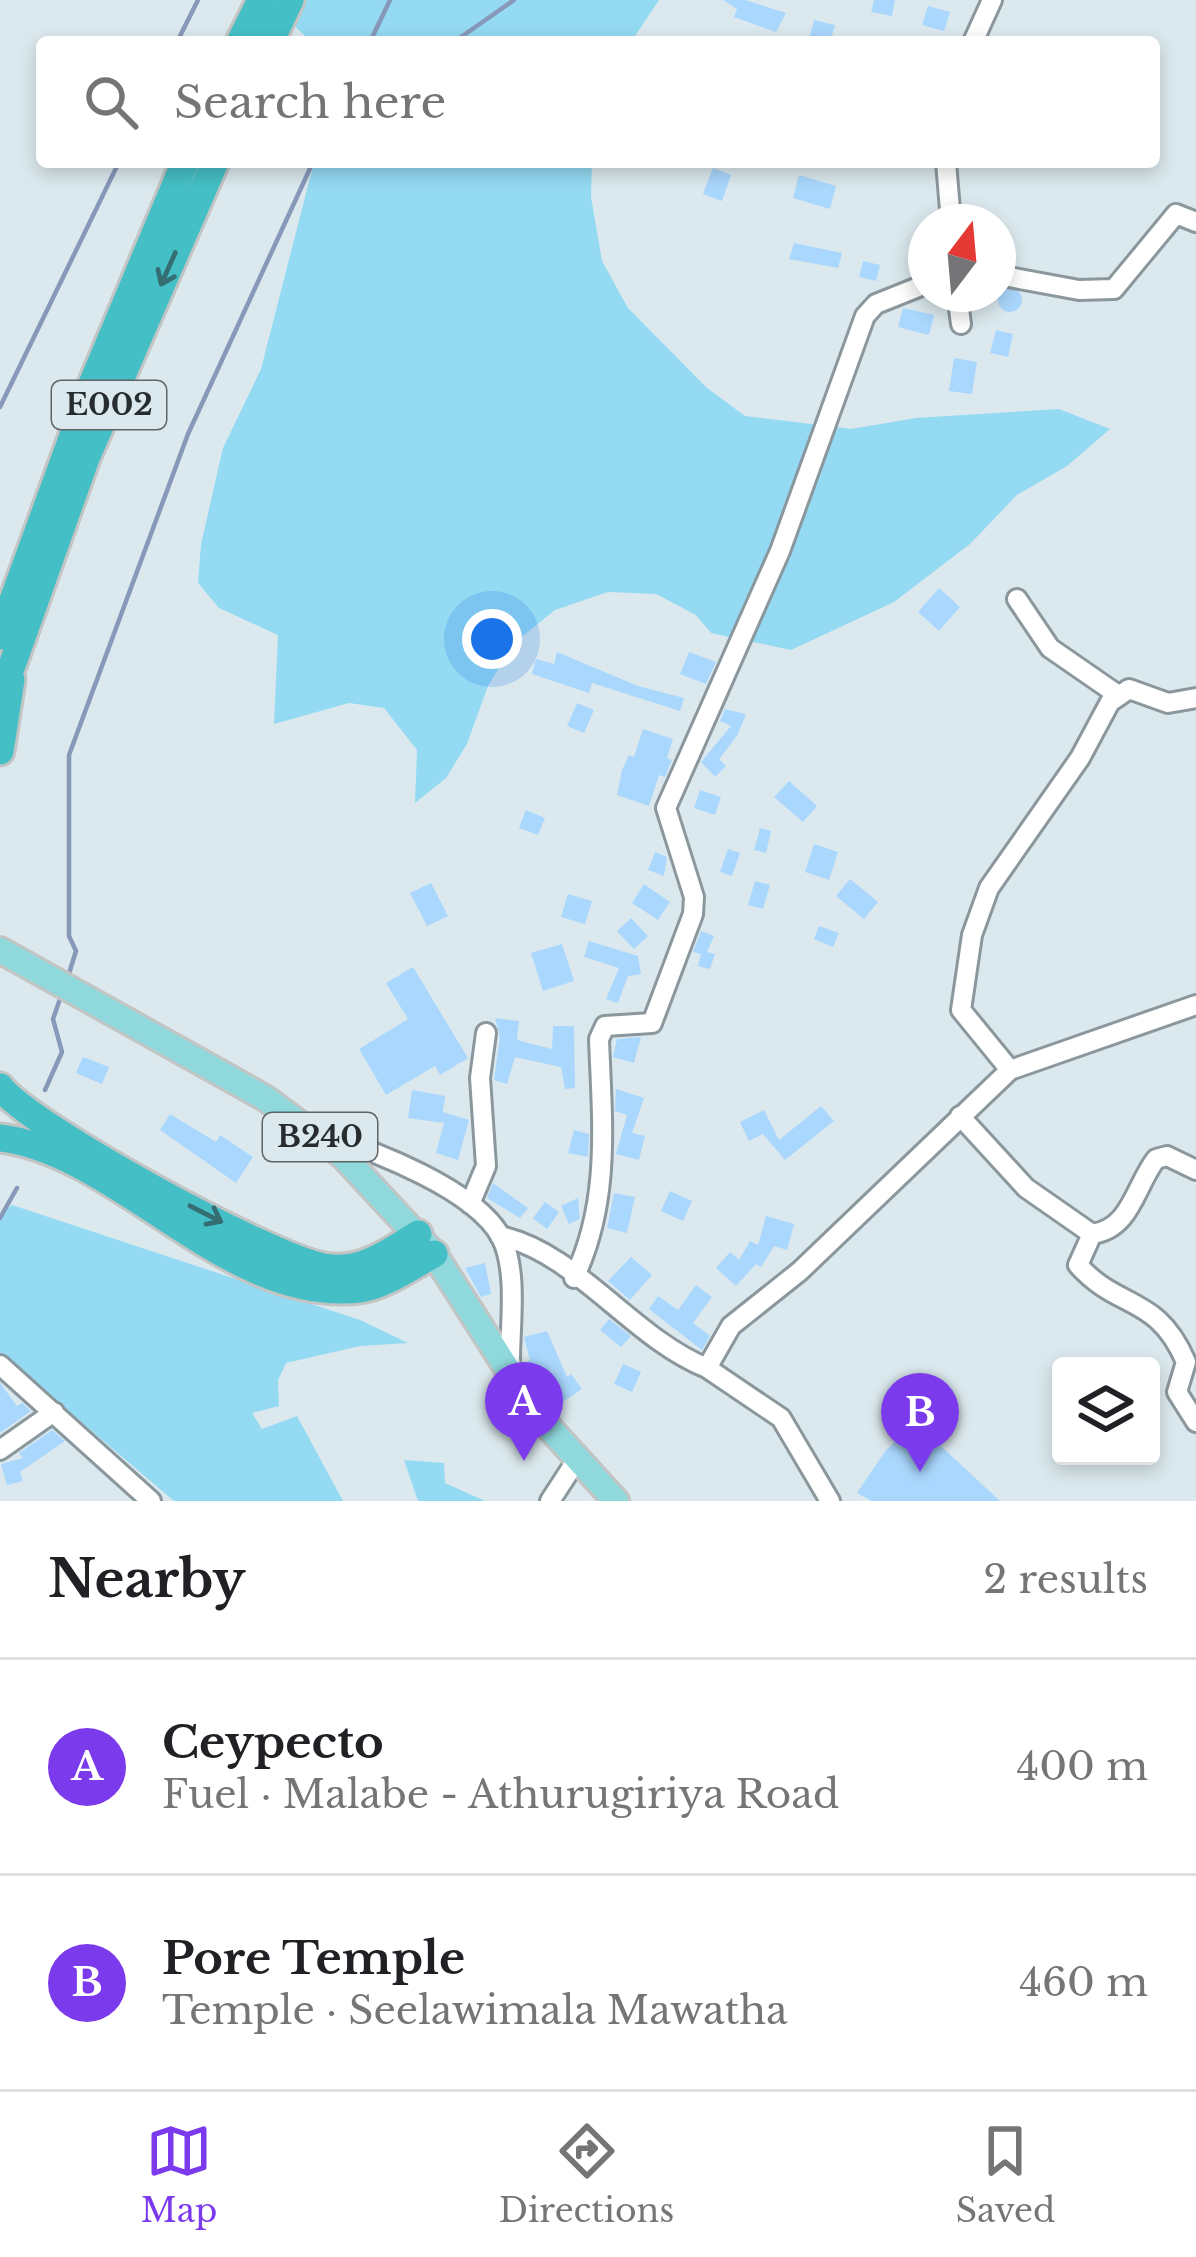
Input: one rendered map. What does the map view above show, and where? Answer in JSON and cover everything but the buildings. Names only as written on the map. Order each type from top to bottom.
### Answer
[{"type":"highway","points":[[244,36],[261,0]]},
{"type":"highway","points":[[273,36],[290,0]]},
{"type":"highway","name":"E002","points":[[0,699],[7,644],[47,503],[183,168]]},
{"type":"highway","name":"E002","points":[[7,644],[212,168]]},
{"type":"highway","points":[[0,603],[47,503]]},
{"type":"highway","points":[[0,751],[7,644]]},
{"type":"highway","points":[[0,1087],[30,1114],[153,1187],[283,1253],[326,1268],[373,1263],[426,1244]]},
{"type":"highway","points":[[0,1138],[42,1148],[255,1268],[319,1289],[364,1289],[426,1244]]},
{"type":"main road","name":"B240","points":[[0,950],[205,1063],[314,1132],[426,1244],[535,1412],[616,1501]]},
{"type":"street","points":[[976,36],[992,0]]},
{"type":"street","points":[[946,168],[950,204]]},
{"type":"street","points":[[1016,278],[1079,290],[1114,289],[1161,226],[1176,214],[1196,222]]},
{"type":"street","points":[[574,1278],[590,1245],[604,1174],[598,1039],[605,1026],[652,1023],[693,914],[694,897],[666,808],[780,551],[865,316],[876,304],[908,291]]},
{"type":"street","points":[[960,312],[961,324]]},
{"type":"street","points":[[1017,599],[1050,648],[1124,692],[1168,703],[1196,698]]},
{"type":"street","points":[[1010,1070],[961,1010],[972,935],[989,888],[1124,692]]},
{"type":"street","points":[[707,1368],[731,1325],[800,1271],[1010,1070],[1196,1005]]},
{"type":"street","points":[[470,1204],[486,1166],[480,1078],[486,1033]]},
{"type":"street","points":[[960,1116],[1026,1188],[1092,1234],[1107,1232],[1126,1214],[1156,1160],[1167,1156],[1196,1170]]},
{"type":"street","points":[[314,1132],[393,1160],[470,1204],[500,1236],[552,1258],[648,1336],[707,1368],[781,1418],[830,1501]]},
{"type":"street","points":[[1092,1234],[1078,1264],[1107,1292],[1143,1304],[1162,1320],[1186,1362],[1177,1392],[1196,1422]]},
{"type":"street","points":[[500,1236],[508,1265],[510,1368]]},
{"type":"street","points":[[0,1365],[151,1501]]},
{"type":"street","points":[[0,1450],[54,1412]]},
{"type":"street","points":[[550,1501],[576,1461]]},
{"type":"shaded area","points":[[303,0],[659,0],[635,36],[305,36],[291,23]]},
{"type":"shaded area","points":[[312,168],[592,168],[591,197],[602,261],[628,308],[707,388],[745,416],[851,429],[916,418],[1059,409],[1110,429],[1067,466],[1017,495],[970,544],[894,602],[791,650],[711,633],[696,615],[656,594],[608,592],[555,610],[514,643],[488,686],[467,744],[446,778],[415,803],[417,750],[384,708],[349,703],[274,724],[278,635],[219,608],[198,583],[201,544],[223,448],[261,369]]},
{"type":"shaded area","points":[[12,1205],[360,1320],[408,1343],[360,1346],[286,1363],[278,1380],[279,1406],[252,1413],[262,1429],[297,1416],[343,1501],[174,1501],[0,1353],[0,1215]]},
{"type":"shaded area","points":[[404,1460],[444,1463],[445,1483],[485,1501],[418,1501]]},
{"type":"waterway","points":[[180,36],[198,0]]},
{"type":"waterway","points":[[373,36],[390,0]]},
{"type":"waterway","points":[[463,36],[514,0]]},
{"type":"waterway","points":[[0,407],[116,168]]},
{"type":"waterway","points":[[67,980],[76,951],[69,936],[69,755],[188,434],[310,168]]},
{"type":"waterway","points":[[45,1090],[62,1052],[53,1019],[61,996]]},
{"type":"waterway","points":[[0,1218],[17,1188]]},
{"type":"place","name":"Ceypecto","points":[[524,1461]]},
{"type":"place","name":"Pore Temple","points":[[920,1472]]}]
